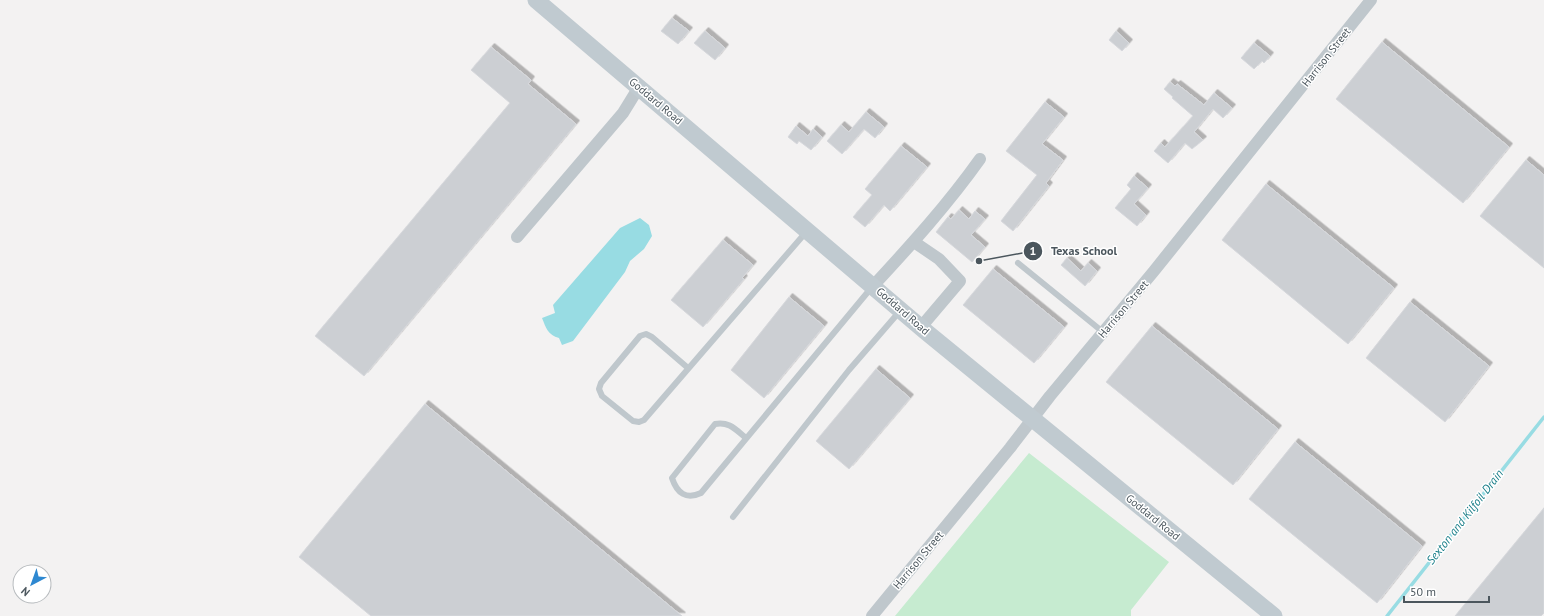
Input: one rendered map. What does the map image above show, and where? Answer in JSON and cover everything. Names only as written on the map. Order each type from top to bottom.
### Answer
[{"type":"main road","name":"Goddard Road","points":[[536,0],[921,327],[1274,616]]},
{"type":"street","name":"Harrison Street","points":[[872,616],[1313,74],[1370,0]]},
{"type":"street","points":[[517,237],[623,113],[639,87]]},
{"type":"street","points":[[873,286],[914,242],[958,189],[980,159]]},
{"type":"street","points":[[914,242],[939,259],[960,281],[921,327]]},
{"type":"lane","points":[[688,368],[652,337],[646,334],[640,336],[601,383],[599,389],[602,396],[633,421],[639,422],[644,420],[808,230]]},
{"type":"lane","points":[[1018,263],[1103,332]]},
{"type":"lane","points":[[746,438],[730,425],[722,423],[715,424],[672,478],[675,488],[685,496],[693,497],[701,493],[873,286]]},
{"type":"lane","points":[[733,517],[849,370],[902,310]]},
{"type":"green space","points":[[1029,453],[1169,562],[1131,610],[1131,616],[895,616]]},
{"type":"water","points":[[640,218],[649,225],[652,236],[644,249],[630,261],[625,272],[573,341],[562,345],[559,338],[555,337],[548,331],[542,318],[555,313],[553,305],[620,228]]},
{"type":"building","points":[[672,18],[689,31],[678,44],[661,31]]},
{"type":"building","points":[[705,31],[725,48],[715,60],[694,43]]},
{"type":"building","points":[[1116,31],[1129,43],[1122,51],[1109,40]]},
{"type":"building","points":[[1382,42],[1509,147],[1463,203],[1336,99]]},
{"type":"building","points":[[1254,43],[1270,56],[1264,63],[1262,61],[1254,69],[1241,58]]},
{"type":"building","points":[[491,47],[531,80],[528,84],[576,124],[364,376],[315,336],[510,103],[471,70]]},
{"type":"building","points":[[1170,82],[1175,86],[1177,84],[1204,105],[1214,93],[1232,108],[1223,118],[1213,109],[1194,132],[1203,140],[1192,149],[1185,143],[1168,163],[1154,151],[1161,143],[1165,147],[1193,116],[1164,89]]},
{"type":"building","points":[[1045,102],[1064,117],[1042,144],[1063,160],[1046,183],[1049,186],[1013,231],[1001,221],[1037,175],[1006,151]]},
{"type":"building","points":[[866,112],[884,127],[875,138],[864,129],[842,154],[827,141],[841,125],[849,132]]},
{"type":"building","points":[[796,126],[808,136],[813,129],[822,137],[811,150],[799,141],[797,144],[788,137]]},
{"type":"building","points":[[901,146],[927,167],[890,211],[884,205],[865,227],[853,217],[872,195],[865,189]]},
{"type":"building","points":[[1526,160],[1544,175],[1544,268],[1480,216]]},
{"type":"building","points":[[1134,176],[1148,188],[1134,204],[1146,215],[1137,226],[1115,208],[1131,189],[1127,185]]},
{"type":"building","points":[[1266,184],[1394,288],[1348,344],[1222,240]]},
{"type":"building","points":[[959,210],[969,219],[975,211],[985,219],[971,235],[985,247],[972,262],[936,232],[948,217],[951,219]]},
{"type":"building","points":[[723,240],[753,265],[742,278],[744,279],[703,327],[671,300]]},
{"type":"building","points":[[1067,258],[1081,271],[1088,263],[1097,271],[1085,286],[1061,265]]},
{"type":"building","points":[[993,269],[1064,327],[1034,363],[963,305]]},
{"type":"building","points":[[789,297],[824,326],[764,398],[731,370]]},
{"type":"building","points":[[1410,302],[1489,366],[1445,422],[1366,358]]},
{"type":"building","points":[[1152,326],[1278,429],[1233,485],[1106,382]]},
{"type":"building","points":[[876,369],[910,398],[849,469],[816,441]]},
{"type":"building","points":[[425,404],[682,616],[371,616],[299,557]]},
{"type":"building","points":[[1295,442],[1422,546],[1377,603],[1249,499]]},
{"type":"building","points":[[1544,508],[1544,613],[1541,616],[1455,616]]},
{"type":"waterway","name":"Sexton and Kilfoil Drain","points":[[1387,616],[1544,417]]},
{"type":"place","name":"Texas School","points":[[979,261]]}]
